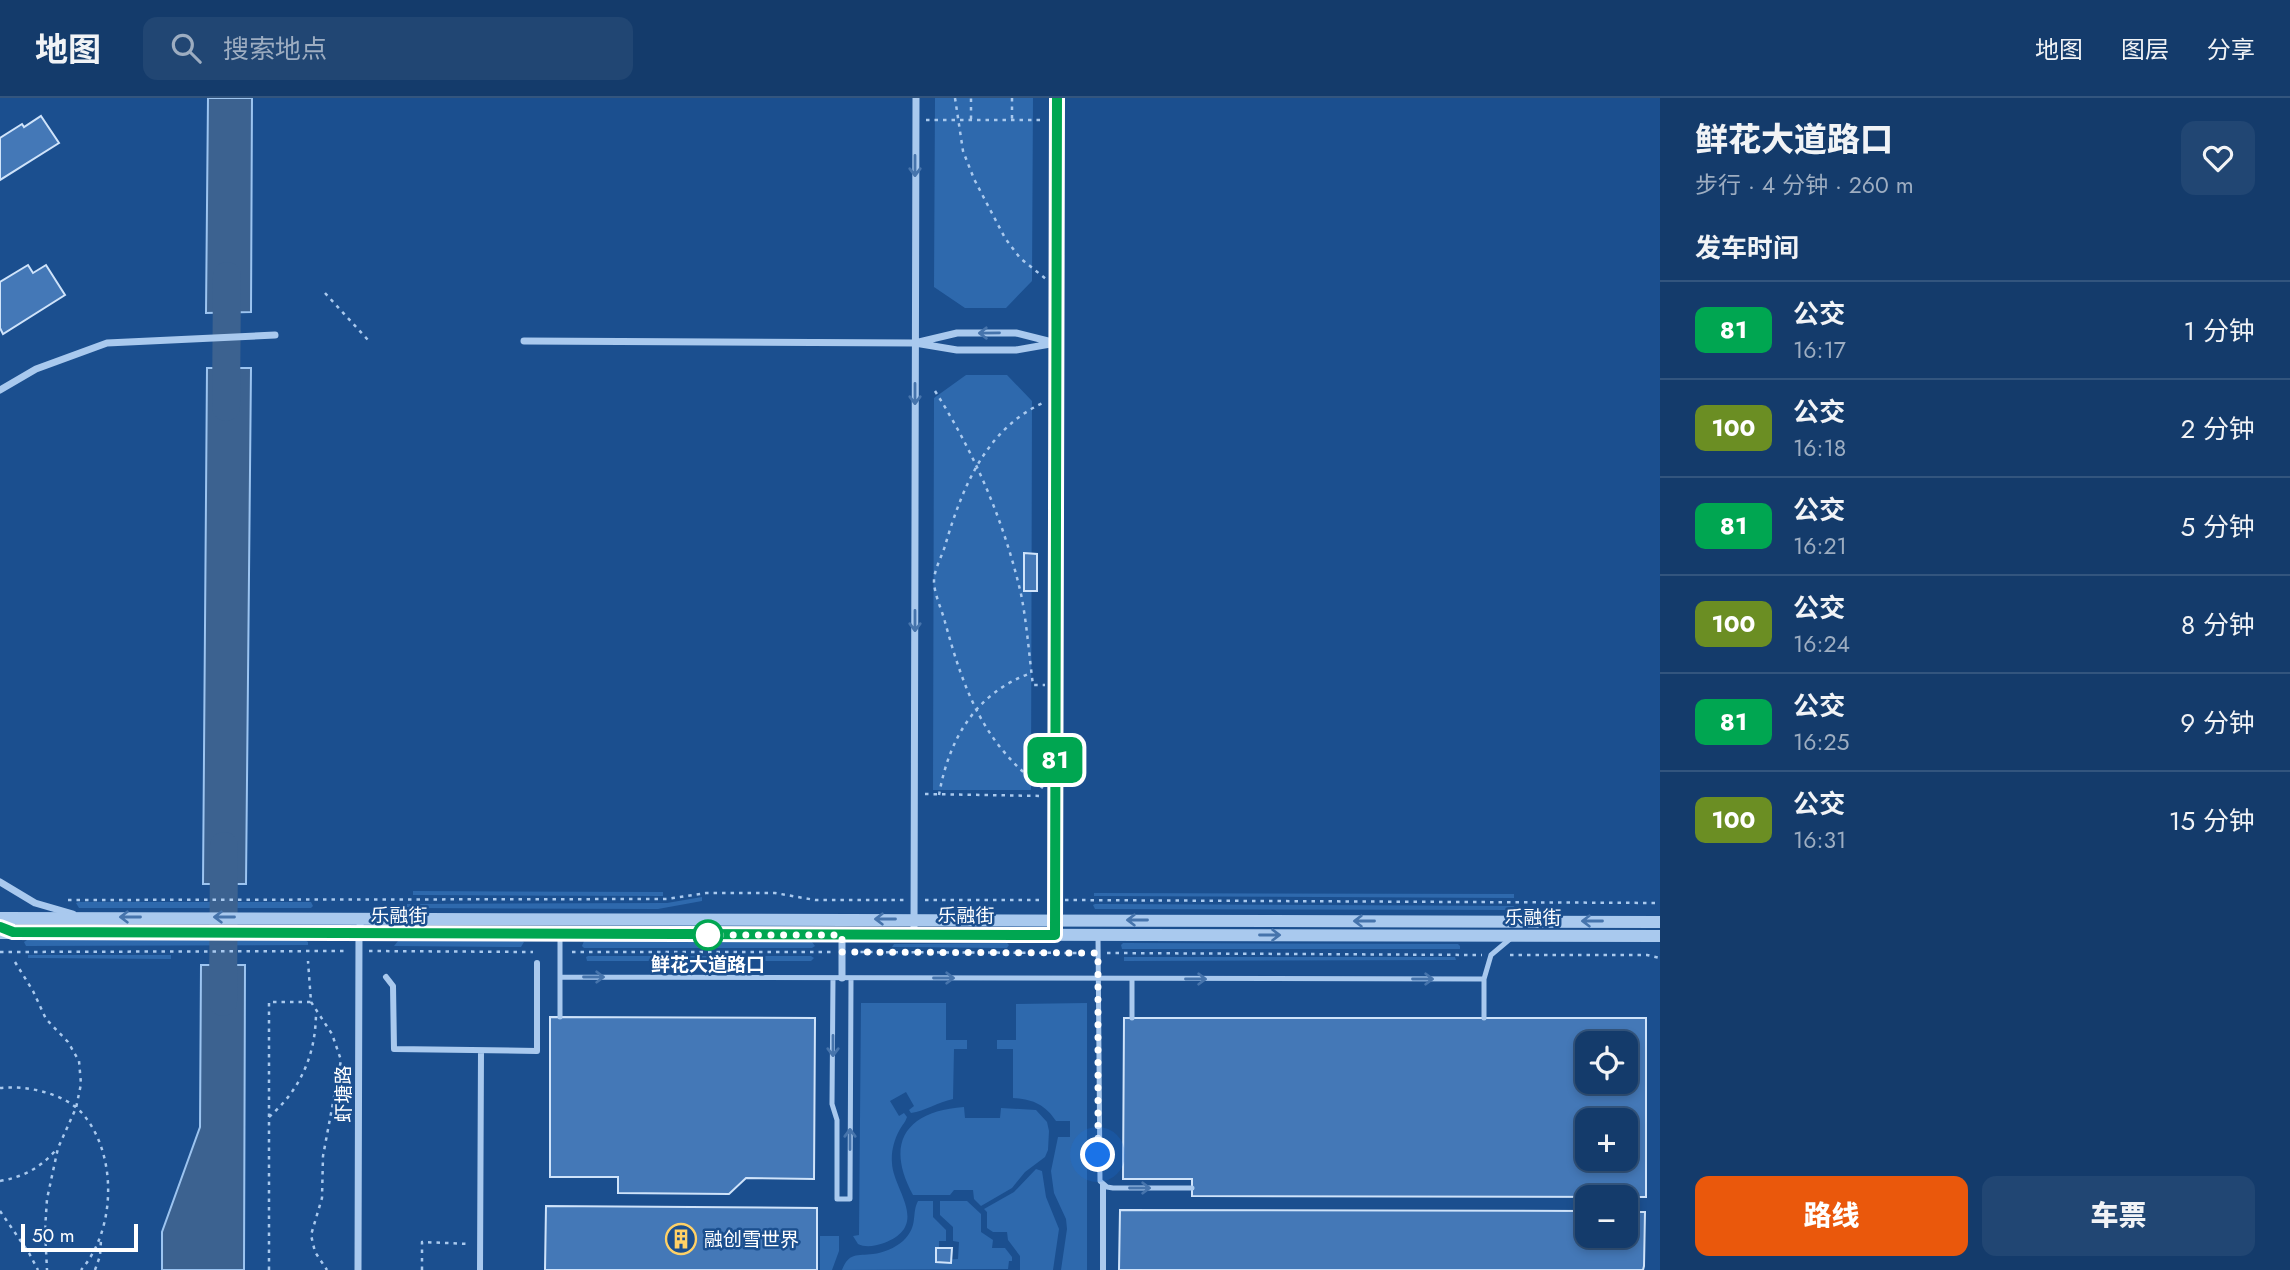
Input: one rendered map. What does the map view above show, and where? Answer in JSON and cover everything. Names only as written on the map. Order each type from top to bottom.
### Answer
[{"type":"street","points":[[914,935],[916,98]]},
{"type":"street","points":[[1055,935],[1057,98]]},
{"type":"street","points":[[915,343],[957,333],[1016,332],[1056,343]]},
{"type":"street","points":[[0,390],[36,369],[107,343],[275,335]]},
{"type":"street","points":[[524,341],[915,343],[957,350],[1016,350],[1056,343]]},
{"type":"street","points":[[0,882],[35,903],[84,917]]},
{"type":"street","name":"虾塘路","points":[[358,1270],[361,917]]},
{"type":"street","name":"乐融街","points":[[0,918],[1660,922]]},
{"type":"street","name":"乐融街","points":[[4,931],[272,934],[1660,936]]},
{"type":"street","points":[[838,978],[842,935]]},
{"type":"street","points":[[386,977],[393,986],[394,1049],[537,1051],[537,963]]},
{"type":"street","points":[[480,1270],[481,1051]]},
{"type":"street","points":[[1103,1185],[1103,1270]]},
{"type":"lane","points":[[560,918],[560,1017]]},
{"type":"lane","points":[[1098,935],[1098,1176],[1103,1185],[1113,1188],[1192,1188]]},
{"type":"lane","points":[[1484,1018],[1484,979],[1491,955],[1514,936]]},
{"type":"lane","points":[[560,977],[1484,979]]},
{"type":"lane","points":[[838,978],[832,1104],[837,1120],[837,1199],[850,1199],[851,978]]},
{"type":"lane","points":[[1132,979],[1132,1017]]},
{"type":"path","points":[[955,98],[962,151],[1005,238],[1020,258],[1056,288]]},
{"type":"path","points":[[971,98],[971,120]]},
{"type":"path","points":[[1012,98],[1012,120]]},
{"type":"path","points":[[916,120],[1057,120]]},
{"type":"path","points":[[325,293],[368,340]]},
{"type":"path","points":[[935,391],[958,426],[995,507],[1021,595],[1033,685],[1055,685]]},
{"type":"path","points":[[1055,796],[1020,772],[989,734],[975,709],[951,645],[934,581],[955,511],[977,464],[996,438],[1016,421],[1036,406],[1056,397]]},
{"type":"path","points":[[939,795],[950,754],[960,731],[975,709],[1017,678],[1031,673]]},
{"type":"path","points":[[915,794],[1055,796]]},
{"type":"path","points":[[35,903],[80,899],[667,899],[706,894],[775,893],[815,900],[1660,903]]},
{"type":"path","points":[[0,952],[533,951]]},
{"type":"path","points":[[560,952],[1647,955],[1660,958]]},
{"type":"path","points":[[308,961],[312,1002],[332,1034],[341,1060],[323,1156],[322,1198],[311,1235],[315,1252],[327,1270]]},
{"type":"path","points":[[15,962],[46,1019],[68,1042],[79,1060],[81,1084],[76,1108],[58,1148],[47,1199],[47,1270]]},
{"type":"path","points":[[268,1270],[269,1002],[312,1002]]},
{"type":"path","points":[[269,1117],[289,1097],[303,1074],[314,1043],[316,1010]]},
{"type":"path","points":[[0,1088],[33,1090],[58,1098],[76,1108],[94,1134],[107,1173],[107,1204],[100,1238],[100,1256],[94,1270]]},
{"type":"path","points":[[0,1181],[19,1178],[32,1171],[58,1148]]},
{"type":"path","points":[[0,1211],[38,1270]]},
{"type":"path","points":[[80,1270],[90,1259],[100,1238]]},
{"type":"path","points":[[422,1270],[422,1242],[481,1244]]},
{"type":"shaded area","points":[[208,98],[252,98],[251,312],[206,313]]},
{"type":"shaded area","points":[[935,98],[1033,98],[1032,281],[1006,308],[965,308],[934,287]]},
{"type":"shaded area","points":[[207,368],[251,368],[246,884],[203,884]]},
{"type":"shaded area","points":[[966,375],[1007,375],[1032,401],[1031,790],[933,790],[934,398]]},
{"type":"shaded area","points":[[413,891],[663,892],[663,896],[413,895]]},
{"type":"shaded area","points":[[1094,893],[1514,894],[1514,898],[1094,896]]},
{"type":"shaded area","points":[[702,897],[702,901],[658,909],[407,907],[407,904],[667,903]]},
{"type":"shaded area","points":[[311,902],[313,906],[79,908],[76,903]]},
{"type":"shaded area","points":[[1095,904],[1514,906],[1515,910],[1095,909]]},
{"type":"shaded area","points":[[305,940],[308,945],[26,946],[24,942]]},
{"type":"shaded area","points":[[398,941],[524,942],[521,947],[394,946]]},
{"type":"shaded area","points":[[584,941],[812,942],[815,946],[584,948]]},
{"type":"shaded area","points":[[1007,943],[1007,948],[892,947],[894,944]]},
{"type":"shaded area","points":[[1123,943],[1458,944],[1460,949],[1122,949]]},
{"type":"shaded area","points":[[28,955],[171,955],[171,959],[28,958]]},
{"type":"shaded area","points":[[588,956],[814,958],[811,961],[587,961]]},
{"type":"shaded area","points":[[1124,957],[1455,957],[1456,960],[1124,961]]},
{"type":"shaded area","points":[[201,965],[245,965],[244,1270],[162,1270],[162,1232],[200,1127]]},
{"type":"shaded area","points":[[861,1003],[946,1003],[946,1040],[967,1040],[967,1049],[954,1049],[953,1099],[911,1113],[909,1110],[914,1106],[906,1092],[890,1101],[899,1116],[904,1113],[907,1117],[896,1138],[892,1159],[907,1217],[905,1227],[898,1236],[874,1246],[858,1244],[853,1236],[859,1235]]},
{"type":"shaded area","points":[[1087,1003],[1087,1270],[1061,1270],[1066,1219],[1054,1193],[1051,1171],[1058,1137],[1070,1137],[1070,1121],[1056,1121],[1038,1104],[1013,1098],[1013,1049],[997,1049],[997,1040],[1016,1040],[1016,1004]]},
{"type":"shaded area","points":[[964,1107],[965,1118],[1000,1118],[1001,1108],[1036,1110],[1047,1122],[1049,1131],[1045,1157],[1025,1172],[1012,1188],[981,1206],[974,1199],[973,1190],[954,1190],[950,1195],[913,1195],[901,1159],[901,1145],[906,1133],[928,1115]]},
{"type":"shaded area","points":[[1036,1169],[1042,1171],[1046,1197],[1059,1229],[1053,1270],[1020,1270],[1020,1256],[1008,1240],[1007,1232],[993,1232],[987,1228],[987,1212],[984,1209],[1014,1192]]},
{"type":"shaded area","points":[[918,1201],[933,1201],[933,1217],[946,1230],[946,1241],[939,1241],[939,1260],[958,1259],[959,1242],[953,1241],[953,1227],[940,1215],[940,1201],[967,1201],[981,1214],[981,1232],[993,1240],[992,1248],[1005,1248],[1012,1257],[1008,1269],[842,1270],[851,1258],[885,1251],[903,1241],[913,1225]]},
{"type":"shaded area","points":[[820,1236],[839,1236],[839,1251],[832,1270],[820,1270]]},
{"type":"building","points":[[41,116],[59,143],[0,180],[0,138]]},
{"type":"building","points":[[28,265],[33,273],[46,265],[65,295],[3,334],[0,328],[0,282]]},
{"type":"building","points":[[1024,553],[1037,554],[1037,591],[1024,591]]},
{"type":"building","points":[[550,1017],[815,1018],[814,1179],[746,1178],[729,1194],[618,1193],[618,1177],[550,1177]]},
{"type":"building","points":[[1124,1018],[1646,1018],[1646,1197],[1638,1197],[1638,1185],[1575,1185],[1575,1197],[1192,1196],[1192,1179],[1123,1179]]},
{"type":"building","name":"融创雪世界","points":[[546,1206],[817,1208],[817,1270],[545,1270]]},
{"type":"building","points":[[1120,1210],[1575,1211],[1575,1248],[1638,1248],[1638,1212],[1645,1212],[1643,1270],[1119,1270]]},
{"type":"building","points":[[936,1248],[952,1248],[951,1263],[936,1262]]},
{"type":"waterway","points":[[226,407],[227,276]]},
{"type":"waterway","points":[[223,1002],[224,846]]},
{"type":"bus line","name":"81","points":[[0,927],[13,932],[1055,935],[1057,98]]},
{"type":"place","name":"鲜花大道路口","points":[[708,935]]},
{"type":"place","name":"融创雪世界","points":[[681,1239]]},
{"type":"route","points":[[708,935],[842,935],[842,952],[1098,953],[1098,1155]]}]
